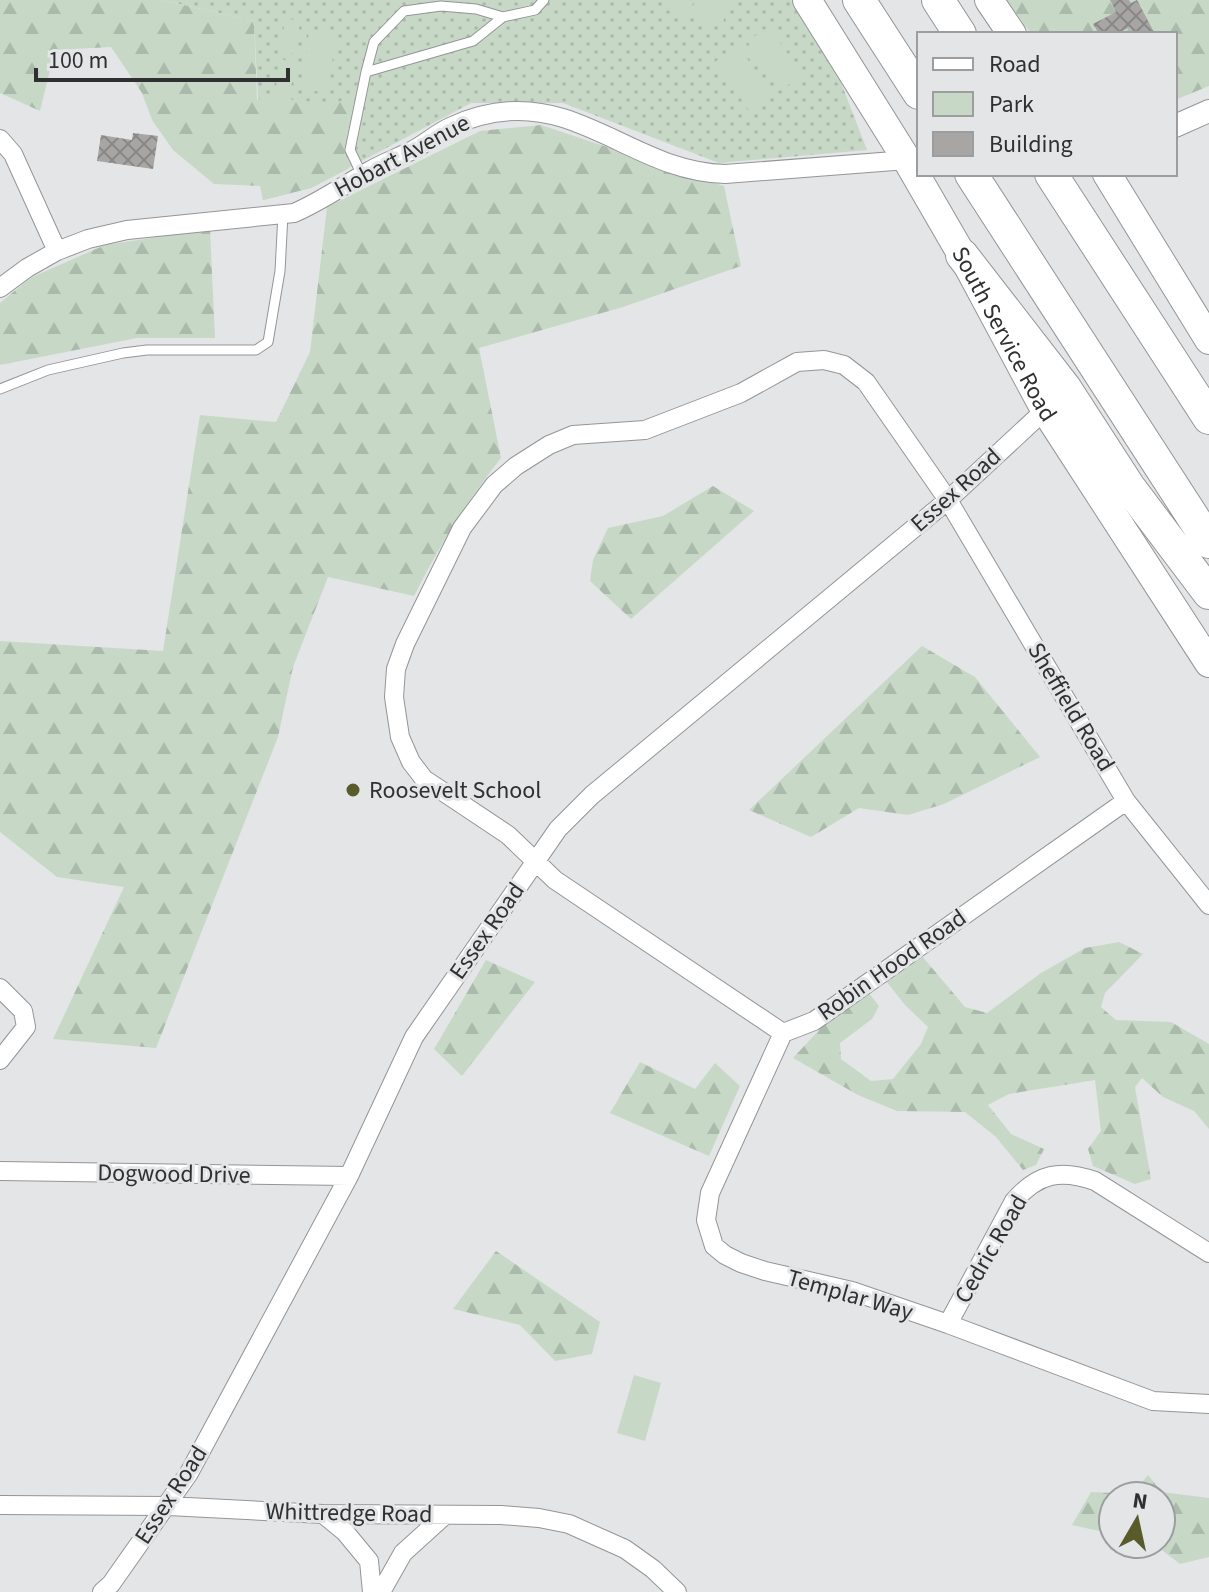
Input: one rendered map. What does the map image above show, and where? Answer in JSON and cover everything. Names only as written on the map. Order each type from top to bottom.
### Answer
[{"type":"highway","points":[[859,0],[917,90]]},
{"type":"highway","points":[[938,0],[959,32]]},
{"type":"highway","points":[[972,176],[1209,542]]},
{"type":"highway","points":[[1052,176],[1209,418]]},
{"type":"highway","points":[[962,255],[1065,388],[1129,487],[1209,593]]},
{"type":"main road","name":"South Service Road","points":[[807,0],[913,160]]},
{"type":"main road","points":[[989,0],[1011,32]]},
{"type":"main road","name":"South Service Road","points":[[921,176],[1045,410],[1209,663]]},
{"type":"main road","points":[[1108,176],[1209,340]]},
{"type":"street","name":"Hobart Avenue","points":[[0,288],[57,251],[88,239],[127,230],[283,214],[312,206],[447,128],[497,111],[531,111],[564,118],[661,162],[706,174],[913,160]]},
{"type":"street","points":[[1177,125],[1209,111]]},
{"type":"street","points":[[0,139],[13,154],[57,251]]},
{"type":"street","name":"Sheffield Road","points":[[536,861],[508,835],[419,774],[405,750],[394,710],[396,669],[405,644],[462,528],[494,485],[516,466],[549,445],[573,435],[645,430],[741,393],[797,362],[824,360],[844,365],[866,382],[948,500],[1126,801],[1209,905]]},
{"type":"street","name":"Essex Road","points":[[102,1592],[111,1584],[189,1473],[349,1176],[414,1037],[558,829],[592,795],[948,500],[1045,410]]},
{"type":"street","name":"Robin Hood Road","points":[[783,1033],[814,1021],[1126,801]]},
{"type":"street","points":[[536,861],[555,880],[783,1033]]},
{"type":"street","points":[[0,988],[23,1011],[26,1027],[0,1060]]},
{"type":"street","name":"Templar Way","points":[[783,1033],[710,1193],[706,1220],[714,1246],[725,1255],[765,1271],[852,1291],[1153,1401],[1209,1404]]},
{"type":"street","name":"Dogwood Drive","points":[[0,1171],[349,1176]]},
{"type":"street","name":"Cedric Road","points":[[948,1324],[1014,1201],[1022,1191],[1044,1177],[1064,1173],[1095,1181],[1209,1253]]},
{"type":"street","name":"Whittredge Road","points":[[0,1505],[168,1506],[323,1514],[514,1516],[569,1524],[625,1549],[653,1569],[677,1592]]},
{"type":"street","points":[[323,1514],[345,1532],[369,1561],[372,1592]]},
{"type":"street","points":[[381,1592],[403,1553],[445,1515]]},
{"type":"lane","points":[[366,72],[473,41],[503,17],[535,10],[544,0]]},
{"type":"lane","points":[[362,175],[350,150],[374,42],[404,11],[441,6],[476,9],[503,17]]},
{"type":"lane","points":[[0,389],[48,370],[123,353],[147,350],[256,350],[265,346],[280,271],[283,214]]},
{"type":"green space","points":[[0,0],[162,0],[254,21],[257,100],[266,96],[334,105],[350,95],[352,118],[344,149],[348,169],[311,188],[263,200],[260,186],[214,184],[173,150],[152,120],[142,93],[111,47],[55,50],[40,111],[0,93]]},
{"type":"green space","points":[[162,0],[791,0],[833,62],[867,150],[719,163],[563,103],[471,103],[311,188],[263,200],[254,21]]},
{"type":"green space","points":[[665,0],[694,0],[689,16],[663,9]]},
{"type":"green space","points":[[701,0],[729,0],[722,26],[696,19]]},
{"type":"green space","points":[[1007,0],[1209,0],[1209,86],[1177,99],[1177,32],[1030,32]]},
{"type":"green space","points":[[285,18],[300,21],[296,54],[281,52]]},
{"type":"green space","points":[[770,26],[802,76],[779,91],[747,41]]},
{"type":"green space","points":[[309,30],[336,34],[328,93],[302,89]]},
{"type":"green space","points":[[739,46],[772,96],[749,111],[716,61]]},
{"type":"green space","points":[[280,59],[295,62],[290,95],[275,93]]},
{"type":"green space","points":[[541,125],[724,186],[741,266],[623,307],[479,348],[501,458],[454,524],[414,596],[328,577],[293,667],[278,737],[156,1048],[53,1039],[124,887],[57,877],[0,832],[0,641],[163,651],[200,415],[276,422],[310,352],[327,207],[480,131]]},
{"type":"green space","points":[[210,229],[215,338],[137,338],[0,365],[0,303],[30,278],[105,245]]},
{"type":"green space","points":[[713,486],[754,511],[631,619],[590,581],[593,560],[608,528],[663,516]]},
{"type":"green space","points":[[922,646],[975,677],[1040,757],[944,804],[908,815],[859,808],[811,837],[749,810]]},
{"type":"green space","points":[[1119,942],[1143,954],[1105,993],[1101,1007],[1116,1020],[1171,1022],[1209,1044],[1209,1129],[1194,1111],[1163,1097],[1142,1078],[1135,1087],[1151,1179],[1135,1184],[1093,1166],[1088,1149],[1101,1131],[1095,1080],[1009,1094],[988,1105],[1011,1134],[1044,1149],[1036,1165],[1023,1170],[996,1137],[965,1112],[897,1111],[858,1095],[793,1058],[822,1027],[868,992],[879,1006],[872,1019],[840,1043],[841,1059],[871,1081],[893,1079],[921,1044],[928,1027],[886,981],[921,955],[965,1007],[987,1013],[1041,973],[1085,948]]},
{"type":"green space","points":[[486,960],[535,982],[462,1076],[434,1049]]},
{"type":"green space","points":[[640,1062],[695,1089],[715,1063],[740,1086],[709,1156],[610,1113]]},
{"type":"green space","points":[[496,1251],[600,1322],[592,1354],[555,1361],[520,1325],[453,1309]]},
{"type":"green space","points":[[634,1375],[661,1383],[645,1441],[617,1433]]},
{"type":"green space","points":[[1091,1492],[1097,1492],[1097,1530],[1072,1525]]},
{"type":"green space","points":[[1177,1494],[1209,1498],[1209,1557],[1180,1564],[1175,1560]]},
{"type":"building","points":[[1110,0],[1129,0],[1131,3],[1137,0],[1154,32],[1133,32],[1130,27],[1121,32],[1098,32],[1093,24],[1116,12]]},
{"type":"building","points":[[133,133],[158,136],[153,169],[97,161],[101,135],[132,140]]},
{"type":"place","name":"Roosevelt School","points":[[353,790]]}]
